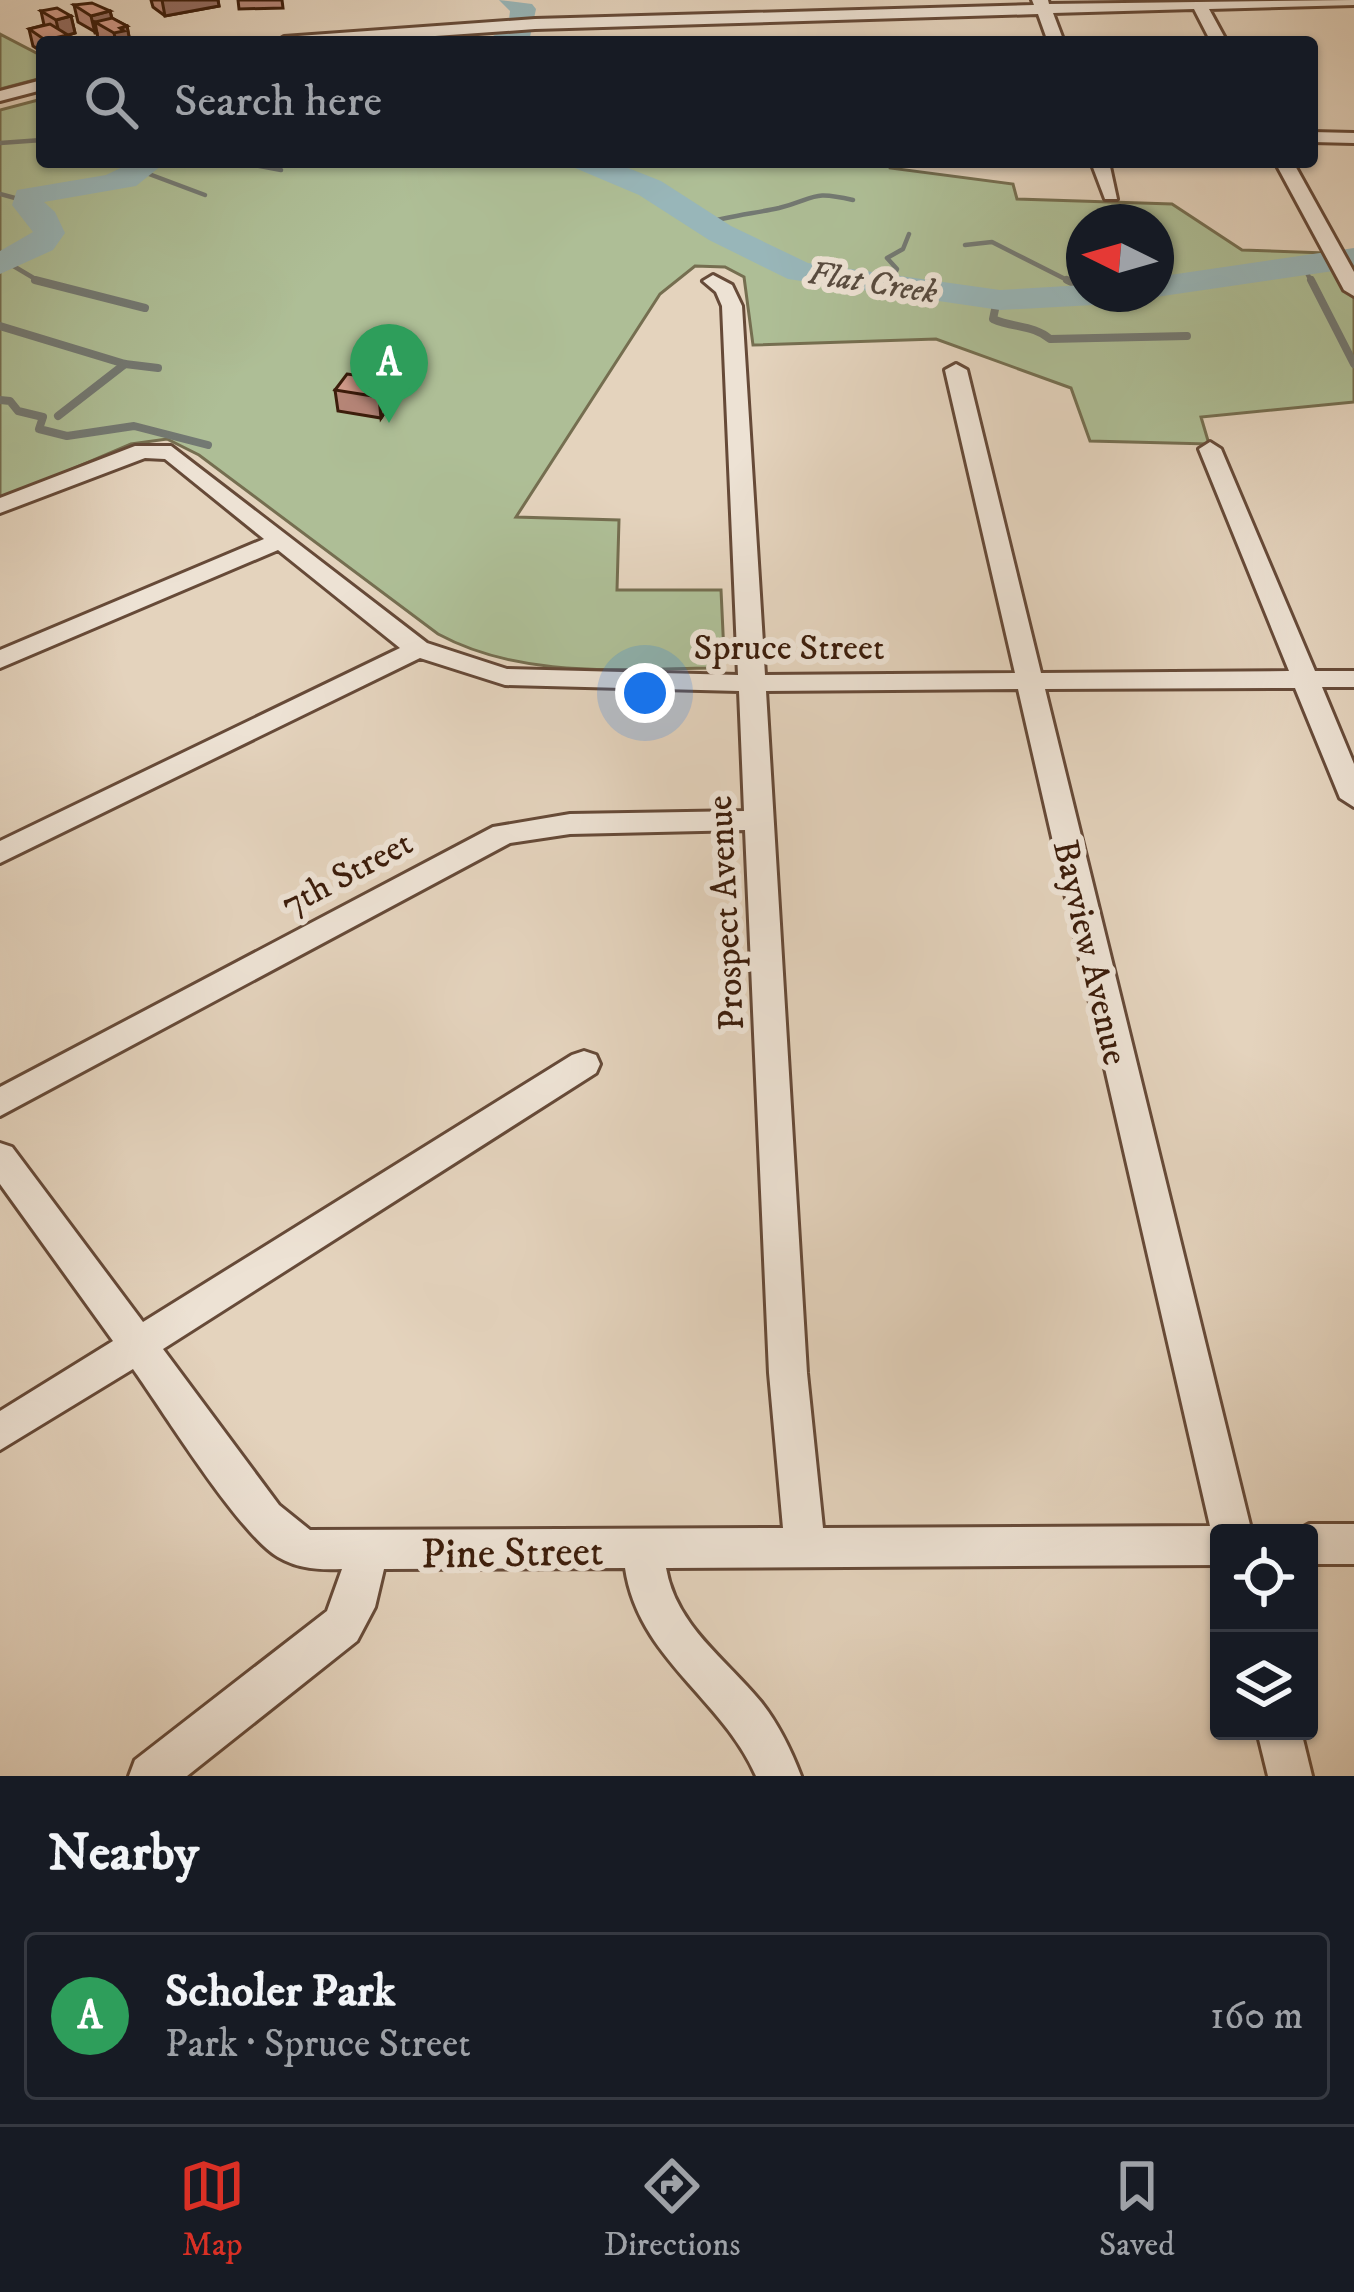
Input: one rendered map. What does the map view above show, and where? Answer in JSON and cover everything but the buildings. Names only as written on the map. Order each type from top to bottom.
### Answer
[{"type":"street","points":[[561,23],[572,0]]},
{"type":"street","points":[[729,0],[730,19]]},
{"type":"street","points":[[363,36],[494,26],[1042,5],[1354,0]]},
{"type":"street","points":[[1198,3],[1216,36]]},
{"type":"street","points":[[1042,5],[1054,36]]},
{"type":"street","points":[[0,96],[36,87]]},
{"type":"street","points":[[1318,137],[1354,138]]},
{"type":"street","points":[[1102,168],[1111,195]]},
{"type":"street","points":[[1287,168],[1344,272]]},
{"type":"street","name":"Prospect Avenue","points":[[713,281],[725,289],[732,306],[788,1373],[805,1547]]},
{"type":"street","name":"Bayview Avenue","points":[[956,370],[1230,1524]]},
{"type":"street","name":"Spruce Street","points":[[0,506],[155,449],[171,452],[418,649],[476,671],[544,681],[1354,680]]},
{"type":"street","points":[[1210,449],[1354,798]]},
{"type":"street","points":[[0,660],[281,540]]},
{"type":"street","points":[[0,853],[418,649]]},
{"type":"street","name":"7th Street","points":[[0,1103],[502,834],[569,824],[758,820]]},
{"type":"street","points":[[0,1432],[584,1064]]},
{"type":"street","name":"Pine Street","points":[[0,1156],[278,1533],[310,1550],[1210,1545]]},
{"type":"street","points":[[1318,1544],[1354,1544]]},
{"type":"street","points":[[643,1550],[644,1579],[664,1627],[758,1736],[778,1776]]},
{"type":"street","points":[[151,1776],[342,1626],[354,1607],[367,1552]]},
{"type":"street","points":[[1281,1740],[1290,1776]]},
{"type":"green space","points":[[0,34],[36,53],[36,80],[0,89]]},
{"type":"green space","points":[[36,101],[36,168],[890,168],[1013,184],[1017,199],[1172,204],[1066,204],[1066,312],[1174,312],[1174,205],[1242,250],[1354,254],[1354,402],[1201,417],[1209,444],[1090,441],[1071,388],[936,339],[753,345],[744,277],[725,267],[695,266],[660,294],[516,517],[619,520],[617,590],[721,590],[724,654],[713,668],[572,668],[537,665],[470,648],[438,634],[199,455],[167,439],[131,444],[0,500],[0,110]]},
{"type":"waterway","name":"Flat Creek","points":[[510,36],[521,31],[523,9],[512,0]]},
{"type":"waterway","points":[[0,143],[36,140]]},
{"type":"waterway","points":[[0,264],[41,243],[49,233],[44,219],[28,205],[28,197],[110,184],[144,168]]},
{"type":"waterway","points":[[270,168],[281,170]]},
{"type":"waterway","name":"Flat Creek","points":[[601,168],[650,188],[720,233],[800,272],[1000,300],[1066,296]]},
{"type":"waterway","points":[[141,171],[205,195]]},
{"type":"waterway","points":[[0,194],[26,201]]},
{"type":"waterway","points":[[704,223],[814,196],[853,200]]},
{"type":"waterway","points":[[890,283],[897,269],[887,258],[903,249],[909,234]]},
{"type":"waterway","points":[[965,245],[992,242],[1066,279]]},
{"type":"waterway","name":"Flat Creek","points":[[1174,284],[1354,258]]},
{"type":"waterway","points":[[5,261],[38,281]]},
{"type":"waterway","points":[[1302,263],[1312,283]]},
{"type":"waterway","name":"Flat Creek","points":[[889,284],[891,280]]},
{"type":"waterway","points":[[1311,280],[1354,364]]},
{"type":"waterway","points":[[38,281],[145,308]]},
{"type":"waterway","points":[[38,281],[42,283]]},
{"type":"waterway","points":[[997,300],[993,319],[1050,339],[1187,336]]},
{"type":"waterway","points":[[0,326],[125,364]]},
{"type":"waterway","points":[[58,416],[125,364]]},
{"type":"waterway","points":[[125,364],[158,368]]},
{"type":"waterway","points":[[0,400],[10,401],[18,411],[43,417],[39,429],[67,436],[134,426],[208,445]]},
{"type":"place","name":"Scholer Park","points":[[389,423]]}]
